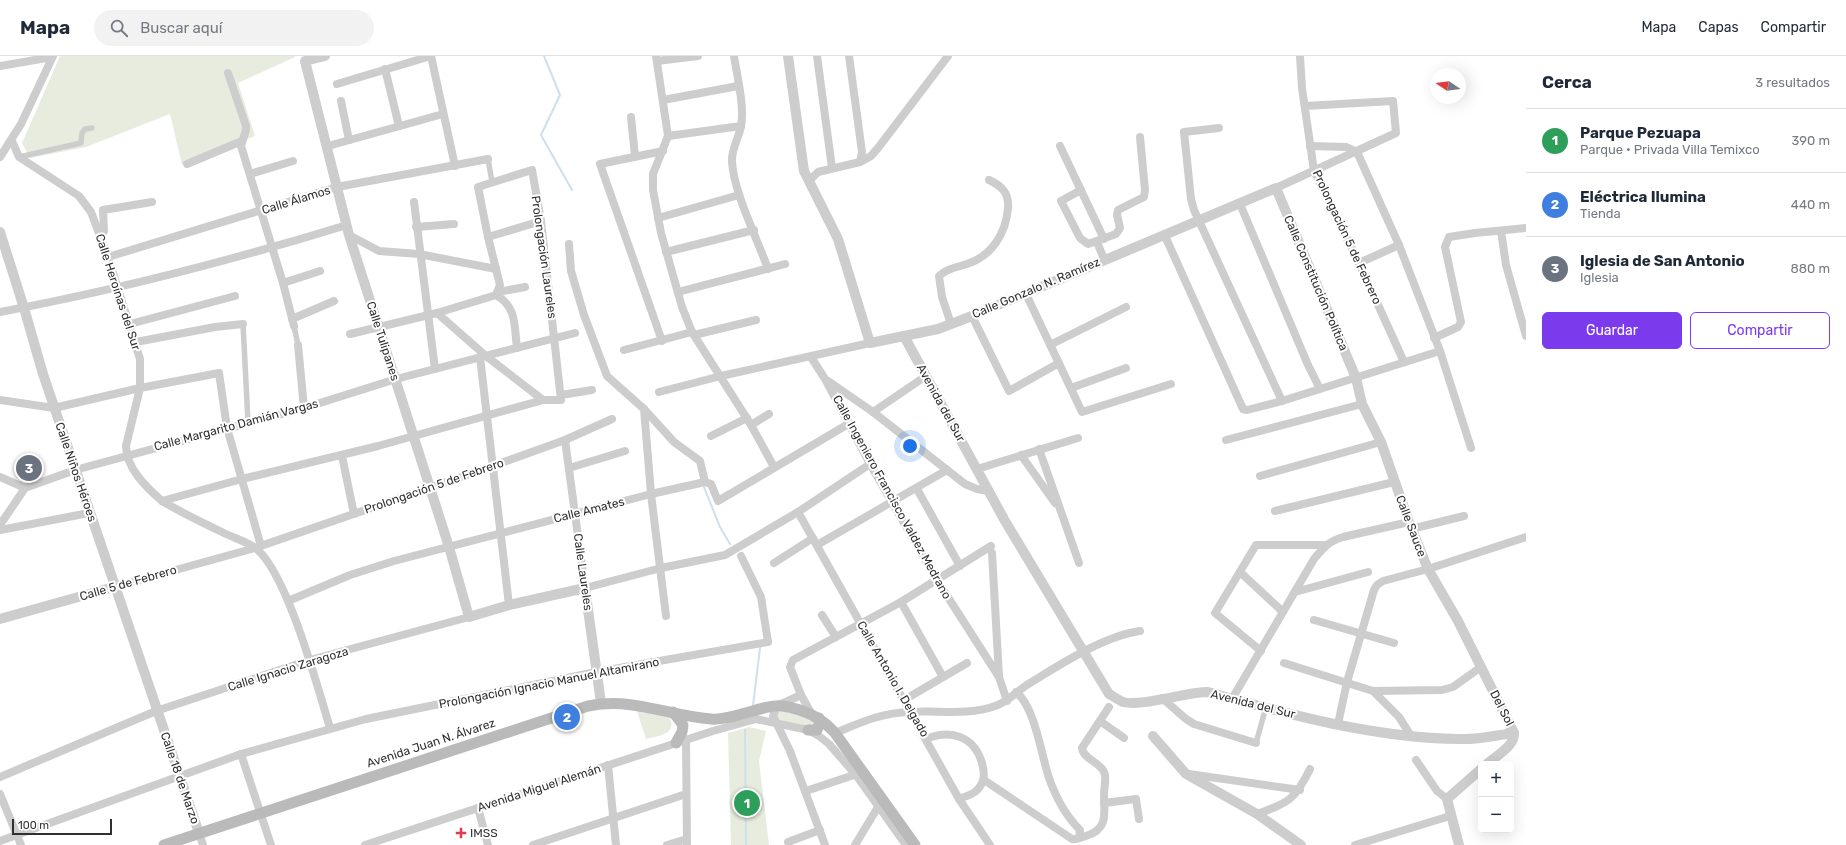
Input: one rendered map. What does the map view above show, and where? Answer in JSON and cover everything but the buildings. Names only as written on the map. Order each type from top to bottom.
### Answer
[{"type":"main road","name":"Avenida Juan N. Álvarez","points":[[164,845],[588,706],[601,704],[634,704],[711,719],[777,706]]},
{"type":"main road","points":[[777,706],[815,716],[834,733],[859,773],[915,845]]},
{"type":"main road","points":[[673,712],[683,725],[681,741]]},
{"type":"main road","points":[[808,730],[817,730],[820,722],[815,716]]},
{"type":"street","points":[[304,59],[324,56]]},
{"type":"street","points":[[337,84],[431,56],[455,166]]},
{"type":"street","points":[[698,56],[657,59],[668,136],[663,151],[656,162],[654,174],[653,190],[658,218],[678,292],[693,333],[749,421],[774,467]]},
{"type":"street","points":[[734,56],[741,126],[732,161],[739,195],[768,269]]},
{"type":"street","points":[[788,56],[804,171],[838,239],[870,344]]},
{"type":"street","points":[[817,56],[832,168]]},
{"type":"street","points":[[849,56],[862,152],[860,162]]},
{"type":"street","points":[[809,181],[818,172],[860,162],[871,156],[948,56]]},
{"type":"street","name":"Prolongación 5 de Febrero","points":[[1300,56],[1314,171],[1359,263],[1404,362]]},
{"type":"street","points":[[0,66],[28,59],[52,57]]},
{"type":"street","points":[[0,157],[12,141],[52,57]]},
{"type":"street","name":"Calle Tulipanes","points":[[304,59],[328,146],[349,235],[431,488],[469,617]]},
{"type":"street","points":[[385,70],[399,126]]},
{"type":"street","points":[[228,73],[246,126],[241,146],[283,283],[293,322],[298,345],[304,408]]},
{"type":"street","points":[[663,100],[738,86]]},
{"type":"street","points":[[341,101],[349,140]]},
{"type":"street","name":"Calle Gonzalo N. Ramírez","points":[[659,392],[721,376],[870,344],[951,324],[1026,294],[1104,259],[1165,236],[1240,204],[1396,133],[1393,101],[1305,106]]},
{"type":"street","points":[[328,146],[443,114]]},
{"type":"street","points":[[631,117],[635,156]]},
{"type":"street","points":[[668,136],[741,126]]},
{"type":"street","points":[[12,141],[18,157],[81,143],[82,133],[85,130],[92,128]]},
{"type":"street","points":[[1219,128],[1184,132],[1191,199],[1194,210],[1282,401]]},
{"type":"street","points":[[1081,190],[1061,201],[1083,242],[1088,244],[1116,234],[1120,228],[1117,215],[1118,210],[1144,197],[1145,190],[1140,137]]},
{"type":"street","points":[[187,164],[242,141]]},
{"type":"street","points":[[1060,146],[1081,190],[1100,240],[1104,259]]},
{"type":"street","points":[[1310,146],[1346,147],[1357,152],[1399,245],[1440,351],[1471,448]]},
{"type":"street","points":[[662,341],[600,164],[663,151]]},
{"type":"street","name":"Calle Heroínas del Sur","points":[[18,157],[79,196],[91,212],[108,257],[136,342],[140,359],[140,388],[126,446],[126,456]]},
{"type":"street","points":[[488,159],[492,182]]},
{"type":"street","name":"Calle Álamos","points":[[108,257],[338,187],[488,159]]},
{"type":"street","points":[[250,174],[293,161]]},
{"type":"street","name":"Prolongación Laureles","points":[[488,237],[478,186],[532,170],[541,221],[561,398]]},
{"type":"street","points":[[951,324],[945,310],[939,276],[944,271],[974,262],[996,245],[1007,220],[1008,198],[1000,185],[989,180]]},
{"type":"street","name":"Calle Constitución Política","points":[[1276,188],[1356,378]]},
{"type":"street","points":[[658,218],[739,195]]},
{"type":"street","points":[[101,238],[104,231],[104,210],[152,202]]},
{"type":"street","points":[[414,202],[427,315],[435,369]]},
{"type":"street","points":[[1240,204],[1308,365],[1320,389]]},
{"type":"street","points":[[497,294],[500,285],[488,237],[541,221]]},
{"type":"street","points":[[0,312],[118,287],[272,248],[346,224]]},
{"type":"street","points":[[416,227],[454,224]]},
{"type":"street","points":[[1434,338],[1458,327],[1460,322],[1445,247],[1449,237],[1454,235],[1526,228]]},
{"type":"street","points":[[666,252],[754,230]]},
{"type":"street","points":[[1501,231],[1506,265],[1524,320],[1526,336]]},
{"type":"street","name":"Calle Niños Héroes","points":[[0,232],[54,408],[156,711]]},
{"type":"street","points":[[349,235],[379,251],[420,254],[496,269]]},
{"type":"street","points":[[1165,236],[1243,409],[1247,410],[1282,401],[1440,351]]},
{"type":"street","points":[[569,244],[571,271],[584,315],[607,376],[644,409],[674,442],[700,462],[705,482],[711,484],[718,501],[850,423]]},
{"type":"street","points":[[1359,263],[1399,245]]},
{"type":"street","points":[[678,292],[785,264]]},
{"type":"street","points":[[283,283],[320,271]]},
{"type":"street","points":[[350,334],[427,315],[525,287]]},
{"type":"street","points":[[497,294],[512,310],[517,348]]},
{"type":"street","points":[[1026,294],[1082,412],[1171,384]]},
{"type":"street","points":[[130,324],[235,296]]},
{"type":"street","points":[[293,322],[334,301]]},
{"type":"street","points":[[1050,345],[1126,307]]},
{"type":"street","points":[[437,312],[483,356],[543,400]]},
{"type":"street","points":[[972,316],[1009,391],[1059,363]]},
{"type":"street","points":[[624,350],[693,333],[756,320]]},
{"type":"street","points":[[136,342],[215,327],[242,324],[248,422]]},
{"type":"street","name":"Calle Margarito Damián Vargas","points":[[25,488],[75,470],[304,408],[396,379],[575,333]]},
{"type":"street","name":"Avenida del Sur","points":[[904,336],[988,491],[1109,694],[1122,702],[1137,703],[1208,692],[1338,724],[1411,736],[1461,739],[1514,733]]},
{"type":"street","points":[[483,356],[487,415],[509,606]]},
{"type":"street","name":"Calle Ingeniero Francisco Valdez Medrano","points":[[811,357],[850,423],[870,464],[937,580],[999,677],[1007,701]]},
{"type":"street","points":[[1071,388],[1126,368]]},
{"type":"street","points":[[0,400],[54,408],[140,388],[219,373],[227,428],[242,479],[258,547],[273,568],[288,601],[310,660],[330,728]]},
{"type":"street","points":[[873,412],[926,376]]},
{"type":"street","name":"Calle Sauce","points":[[1356,378],[1362,404],[1381,442],[1410,526],[1428,569],[1458,621],[1481,667]]},
{"type":"street","points":[[825,379],[873,412],[971,487],[988,491]]},
{"type":"street","points":[[162,501],[242,479],[342,456],[414,437],[543,400],[561,398],[592,390]]},
{"type":"street","points":[[1226,440],[1362,404]]},
{"type":"street","points":[[644,409],[651,494],[666,616]]},
{"type":"street","points":[[711,436],[768,414]]},
{"type":"street","name":"Prolongación 5 de Febrero","points":[[258,547],[431,488],[565,440],[612,419]]},
{"type":"street","points":[[977,469],[1078,438]]},
{"type":"street","name":"Calle Laureles","points":[[565,440],[601,704]]},
{"type":"street","points":[[1260,476],[1381,442]]},
{"type":"street","points":[[1039,449],[1079,563]]},
{"type":"street","points":[[568,468],[625,450]]},
{"type":"street","points":[[1021,455],[1060,511]]},
{"type":"street","points":[[126,456],[151,491],[162,501],[258,547]]},
{"type":"street","points":[[342,456],[354,514]]},
{"type":"street","points":[[585,588],[660,568],[725,556],[798,512],[870,464]]},
{"type":"street","points":[[774,563],[917,489],[947,470]]},
{"type":"street","points":[[0,477],[25,488],[0,525]]},
{"type":"street","name":"Calle Amates","points":[[288,601],[350,575],[394,561],[501,532],[705,482]]},
{"type":"street","points":[[1275,511],[1394,482]]},
{"type":"street","points":[[917,489],[960,566]]},
{"type":"street","name":"Calle Antonio I. Delgado","points":[[798,512],[959,799],[990,845]]},
{"type":"street","points":[[0,530],[89,513]]},
{"type":"street","points":[[1232,699],[1314,559],[1326,545],[1334,540],[1344,537],[1464,516]]},
{"type":"street","points":[[1338,724],[1347,682],[1374,590],[1377,585],[1383,581],[1428,569],[1526,537]]},
{"type":"street","points":[[1260,651],[1215,613],[1256,545],[1326,545]]},
{"type":"street","name":"Calle 5 de Febrero","points":[[0,620],[258,547]]},
{"type":"street","points":[[815,716],[801,695],[790,664],[793,660],[901,602],[991,549],[999,677]]},
{"type":"street","name":"Prolongación Ignacio Manuel Altamirano","points":[[0,841],[240,754],[330,728],[366,719],[596,672],[768,642],[761,597],[741,556]]},
{"type":"street","points":[[1240,572],[1284,612]]},
{"type":"street","points":[[1295,592],[1368,572]]},
{"type":"street","name":"Calle Ignacio Zaragoza","points":[[0,777],[156,711],[310,660],[509,606],[585,588]]},
{"type":"street","points":[[901,602],[943,677]]},
{"type":"street","points":[[822,615],[836,637]]},
{"type":"street","points":[[1314,620],[1394,643]]},
{"type":"street","points":[[834,733],[877,716],[911,712],[961,713],[995,706],[1007,701],[1016,692],[1084,652],[1120,634],[1140,631]]},
{"type":"street","points":[[904,700],[967,663]]},
{"type":"street","points":[[1284,663],[1373,691],[1442,690],[1452,687],[1481,667]]},
{"type":"street","name":"Del Sol","points":[[1481,667],[1514,733],[1515,738],[1510,745],[1491,761]]},
{"type":"street","points":[[1373,691],[1399,717],[1411,736]]},
{"type":"street","points":[[1016,692],[1028,707],[1055,795],[1067,817],[1080,830],[1079,838]]},
{"type":"street","points":[[801,695],[777,706],[773,716],[774,722],[790,751],[825,845]]},
{"type":"street","points":[[1162,698],[1194,724],[1256,743],[1266,707]]},
{"type":"street","points":[[984,780],[1072,839],[1076,840],[1098,832],[1103,826],[1105,773],[1100,766],[1084,754],[1082,748],[1109,707]]},
{"type":"street","name":"Calle 18 de Marzo","points":[[156,711],[203,845]]},
{"type":"street","name":"Avenida Miguel Alemán","points":[[365,845],[681,741],[756,719],[808,730]]},
{"type":"street","points":[[1100,721],[1124,738]]},
{"type":"street","points":[[808,730],[829,744],[859,773],[878,807],[906,845]]},
{"type":"street","points":[[926,739],[940,734],[957,736],[970,742],[979,753],[985,772],[984,780],[975,792],[959,799]]},
{"type":"street","points":[[1153,736],[1186,774],[1257,814],[1301,845]]},
{"type":"street","points":[[667,845],[687,842],[686,794],[681,741]]},
{"type":"street","points":[[240,754],[271,845]]},
{"type":"street","points":[[1416,760],[1437,791],[1447,799],[1456,844]]},
{"type":"street","points":[[608,765],[616,845]]},
{"type":"street","points":[[1257,814],[1280,806],[1300,790],[1310,769]]},
{"type":"street","points":[[1447,799],[1478,772]]},
{"type":"street","points":[[806,791],[859,773]]},
{"type":"street","points":[[1186,774],[1300,790]]},
{"type":"street","points":[[0,794],[18,834],[21,845]]},
{"type":"street","points":[[533,845],[686,794]]},
{"type":"street","points":[[1104,803],[1136,799],[1139,819]]},
{"type":"street","points":[[855,845],[878,807]]},
{"type":"street","points":[[478,808],[488,845]]},
{"type":"street","points":[[1354,845],[1450,816]]},
{"type":"street","points":[[788,842],[820,830]]},
{"type":"shaded area","points":[[60,56],[295,57],[238,83],[255,136],[182,165],[170,114],[86,147],[30,158],[22,143]]},
{"type":"shaded area","points":[[636,708],[669,715],[671,727],[662,735],[646,739]]},
{"type":"shaded area","points":[[779,711],[799,714],[816,722],[814,728],[780,720],[776,717]]},
{"type":"shaded area","points":[[749,727],[766,731],[759,761],[769,845],[731,845],[728,733]]},
{"type":"waterway","points":[[544,56],[560,95],[541,135],[572,190]]},
{"type":"waterway","points":[[704,487],[720,527],[730,544]]},
{"type":"waterway","points":[[753,706],[760,648]]},
{"type":"waterway","points":[[745,730],[746,845]]},
{"type":"place","name":"Iglesia de San Antonio","points":[[29,468]]},
{"type":"place","name":"Eléctrica Ilumina","points":[[567,717]]},
{"type":"place","name":"Parque Pezuapa","points":[[747,803]]},
{"type":"place","name":"IMSS","points":[[461,833]]}]
